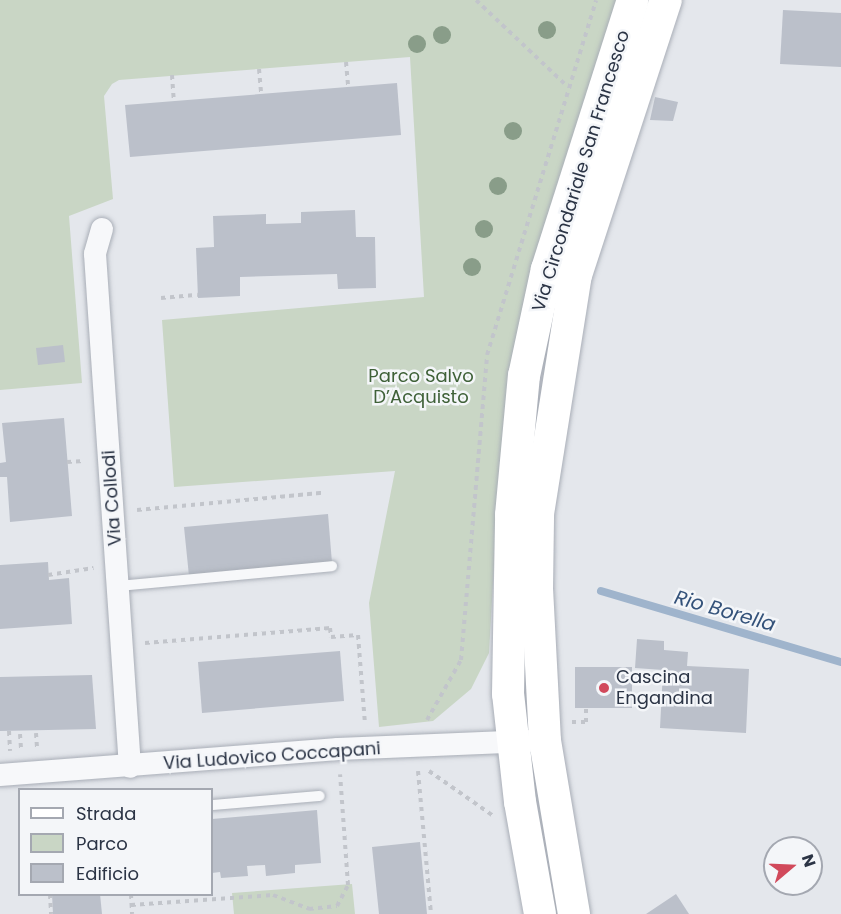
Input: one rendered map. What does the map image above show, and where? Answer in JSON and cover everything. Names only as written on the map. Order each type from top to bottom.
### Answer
[{"type":"street","name":"Via Circondariale San Francesco","points":[[540,914],[511,742],[508,583],[524,376],[547,269],[633,0]]},
{"type":"street","name":"Via Circondariale San Francesco","points":[[574,914],[555,731],[537,590],[538,514],[556,380],[576,275],[666,0]]},
{"type":"street","name":"Via Collodi","points":[[102,229],[95,254],[130,767]]},
{"type":"street","name":"Via Ludovico Coccapani","points":[[5,768],[130,767],[338,749],[511,742],[555,731]]},
{"type":"lane","points":[[118,586],[332,566]]},
{"type":"lane","points":[[213,805],[320,796]]},
{"type":"path","points":[[476,0],[568,86]]},
{"type":"path","points":[[346,62],[348,87]]},
{"type":"path","points":[[259,69],[261,94]]},
{"type":"path","points":[[172,75],[174,101]]},
{"type":"path","points":[[161,298],[198,295]]},
{"type":"path","points":[[67,462],[91,460]]},
{"type":"path","points":[[130,511],[322,493]]},
{"type":"path","points":[[48,575],[100,567]]},
{"type":"path","points":[[140,644],[330,628],[331,637],[358,635],[366,730]]},
{"type":"path","points":[[555,731],[586,722],[586,708]]},
{"type":"path","points":[[5,768],[9,731]]},
{"type":"path","points":[[131,905],[273,895],[309,909],[337,906],[348,885],[338,749]]},
{"type":"path","points":[[431,914],[417,770],[424,768],[460,791],[491,814],[496,823]]},
{"type":"path","points":[[50,896],[51,914]]},
{"type":"path","points":[[131,896],[132,914]]},
{"type":"green space","name":"Parco Salvo D’Acquisto","points":[[0,0],[618,0],[500,460],[489,653],[471,689],[433,721],[379,727],[369,603],[395,471],[174,487],[162,320],[424,297],[410,57],[119,80],[112,84],[104,96],[113,199],[69,216],[82,383],[0,390]]},
{"type":"green space","points":[[352,884],[355,914],[234,914],[232,893]]},
{"type":"building","points":[[783,10],[841,13],[841,67],[780,64]]},
{"type":"building","points":[[397,83],[401,135],[130,157],[125,105]]},
{"type":"building","points":[[655,97],[678,102],[673,121],[650,120]]},
{"type":"building","points":[[355,210],[356,237],[375,237],[376,288],[338,289],[337,274],[240,277],[240,296],[198,298],[196,248],[214,247],[213,216],[266,214],[266,224],[301,223],[301,212]]},
{"type":"building","points":[[63,345],[65,362],[38,365],[36,348]]},
{"type":"building","points":[[64,418],[72,516],[10,522],[7,477],[0,477],[0,463],[6,462],[2,423]]},
{"type":"building","points":[[328,514],[332,563],[189,576],[184,527]]},
{"type":"building","points":[[48,562],[49,580],[69,578],[72,624],[0,629],[0,565]]},
{"type":"building","points":[[637,639],[664,641],[664,650],[688,652],[687,666],[749,669],[746,733],[660,728],[663,670],[635,668]]},
{"type":"building","points":[[340,651],[344,701],[202,713],[198,662]]},
{"type":"building","name":"Cascina Engandina","points":[[575,667],[632,667],[632,708],[575,708]]},
{"type":"building","points":[[92,675],[96,729],[0,731],[0,677]]},
{"type":"building","points":[[317,810],[321,863],[295,865],[295,873],[266,876],[265,865],[247,866],[248,876],[221,878],[220,872],[213,873],[213,819]]},
{"type":"building","points":[[420,842],[427,914],[379,914],[372,847]]},
{"type":"building","points":[[676,894],[689,914],[646,914]]},
{"type":"building","points":[[52,896],[100,896],[102,914],[53,914]]},
{"type":"waterway","name":"Rio Borella","points":[[601,591],[841,662]]},
{"type":"place","name":"Cascina Engandina","points":[[604,688]]}]
